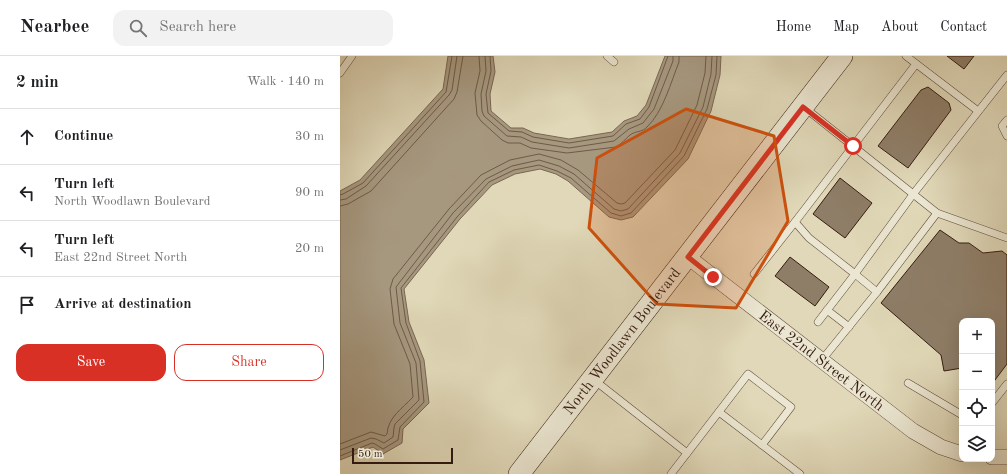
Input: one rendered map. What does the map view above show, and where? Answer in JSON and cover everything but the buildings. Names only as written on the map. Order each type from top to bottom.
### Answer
[{"type":"main road","name":"North Woodlawn Boulevard","points":[[519,474],[842,56]]},
{"type":"street","name":"East 22nd Street North","points":[[688,257],[913,431],[941,447],[959,453]]},
{"type":"street","points":[[995,457],[1007,457]]},
{"type":"lane","points":[[340,73],[352,56]]},
{"type":"lane","points":[[607,56],[614,62]]},
{"type":"lane","points":[[906,56],[978,112]]},
{"type":"lane","points":[[754,274],[916,64]]},
{"type":"lane","points":[[818,322],[914,193],[1007,75]]},
{"type":"lane","points":[[803,107],[937,212],[1007,238]]},
{"type":"lane","points":[[1007,120],[1002,126],[1007,136]]},
{"type":"lane","points":[[821,361],[877,292],[937,212]]},
{"type":"lane","points":[[795,222],[809,238],[877,292]]},
{"type":"lane","points":[[828,310],[849,327]]},
{"type":"lane","points":[[671,474],[748,374],[791,406],[762,445]]},
{"type":"lane","points":[[593,379],[687,453]]},
{"type":"lane","points":[[908,383],[959,413]]},
{"type":"lane","points":[[995,399],[1007,384]]},
{"type":"lane","points":[[719,412],[800,474]]},
{"type":"highlighted area","points":[[686,109],[774,136],[788,221],[736,308],[657,304],[589,228],[597,158]]},
{"type":"water","points":[[448,56],[493,56],[495,72],[490,94],[491,111],[511,128],[523,128],[534,133],[569,139],[612,132],[624,121],[637,116],[646,105],[665,56],[721,56],[720,75],[711,111],[688,159],[633,217],[621,220],[609,217],[568,181],[556,174],[540,169],[515,174],[492,185],[460,219],[404,289],[409,322],[424,360],[429,403],[403,429],[402,443],[383,454],[373,447],[340,460],[340,191],[360,180],[443,89]]},
{"type":"route","points":[[713,277],[688,257],[803,107],[853,146]]}]
